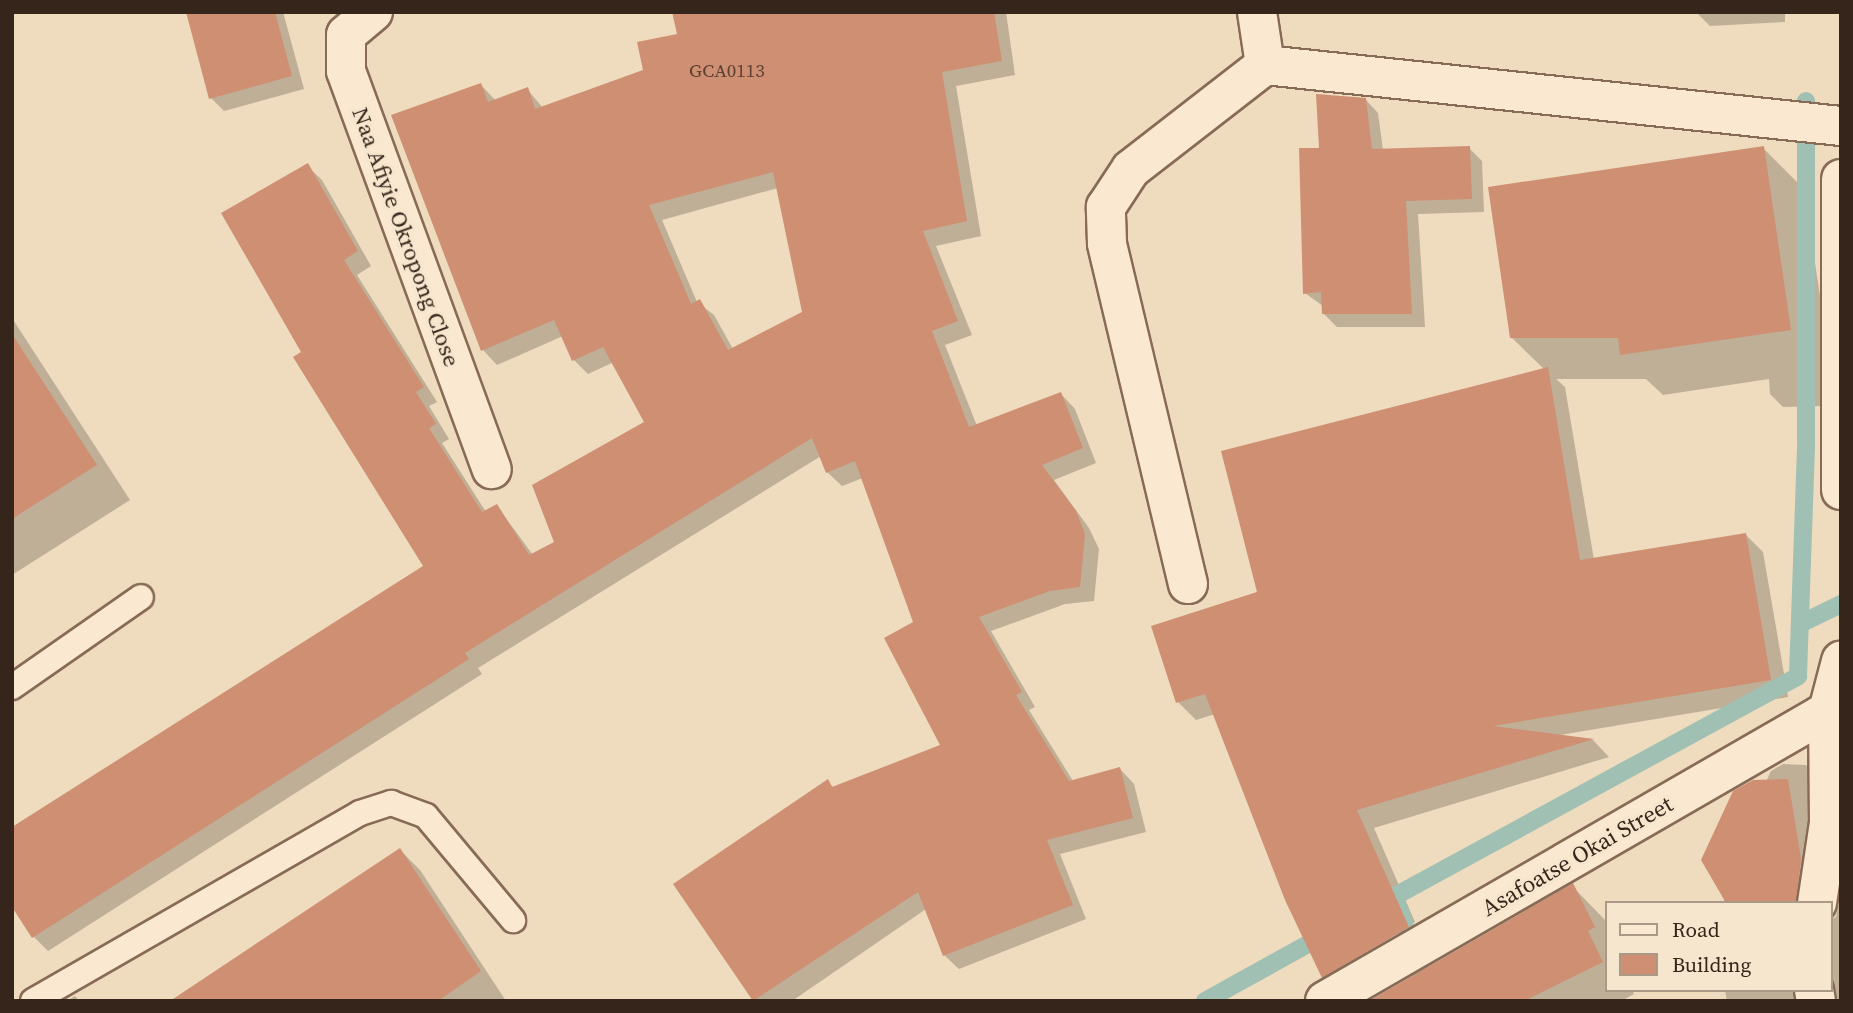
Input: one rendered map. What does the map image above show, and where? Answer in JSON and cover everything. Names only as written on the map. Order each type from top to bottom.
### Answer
[{"type":"street","name":"Naa Afiyie Okropong Close","points":[[373,12],[346,35],[345,71],[492,469]]},
{"type":"street","points":[[1257,12],[1265,65]]},
{"type":"street","points":[[1188,584],[1107,243],[1105,207],[1131,169],[1265,65],[1841,126]]},
{"type":"street","points":[[1841,179],[1841,490]]},
{"type":"street","points":[[1817,901],[1829,822],[1828,711],[1841,661]]},
{"type":"street","name":"Asafoatse Okai Street","points":[[1325,1001],[1828,711]]},
{"type":"lane","points":[[12,687],[141,597]]},
{"type":"lane","points":[[33,1001],[360,813],[391,803],[426,816],[513,920]]},
{"type":"building","points":[[186,12],[275,12],[292,76],[209,99]]},
{"type":"building","points":[[672,12],[994,12],[1002,61],[942,72],[967,221],[923,231],[958,321],[932,331],[969,427],[1061,392],[1083,448],[1042,465],[1076,511],[1085,534],[1080,587],[1050,591],[979,617],[1022,692],[1016,695],[1069,781],[1120,767],[1133,818],[1047,840],[1073,905],[943,956],[918,892],[753,1001],[673,884],[828,779],[832,787],[940,745],[884,638],[913,622],[855,461],[826,473],[812,438],[465,653],[469,659],[32,938],[12,907],[12,827],[423,566],[293,357],[301,352],[221,213],[308,163],[358,251],[344,260],[424,387],[416,392],[436,424],[429,428],[482,512],[497,504],[529,555],[554,542],[532,485],[644,422],[603,347],[572,361],[554,320],[481,351],[391,115],[481,83],[488,102],[528,87],[535,109],[643,70],[637,42],[677,34]],"holes":[[[773,172],[802,312],[728,350],[700,299],[691,304],[649,205]]]},
{"type":"building","points":[[1316,94],[1366,98],[1372,149],[1470,146],[1472,199],[1406,201],[1412,314],[1322,314],[1321,292],[1303,294],[1299,148],[1319,148]]},
{"type":"building","points":[[1764,146],[1791,330],[1620,355],[1618,338],[1510,338],[1488,187]]},
{"type":"building","points":[[12,334],[97,465],[12,519]]},
{"type":"building","points":[[1548,367],[1580,560],[1746,533],[1771,680],[1493,726],[1594,739],[1357,810],[1409,927],[1322,978],[1285,900],[1205,694],[1176,703],[1151,626],[1257,592],[1221,451]]},
{"type":"building","points":[[1788,779],[1801,859],[1796,901],[1725,901],[1701,860],[1733,791],[1753,780]]},
{"type":"building","points":[[400,848],[481,971],[438,1001],[170,1001]]},
{"type":"building","points":[[1573,883],[1595,927],[1588,931],[1603,962],[1524,1001],[1369,1001]]},
{"type":"waterway","points":[[1375,907],[1798,676],[1806,444],[1806,101]]},
{"type":"waterway","points":[[1800,624],[1841,604]]},
{"type":"waterway","points":[[1398,906],[1420,970]]},
{"type":"waterway","points":[[1205,1001],[1326,934]]}]
